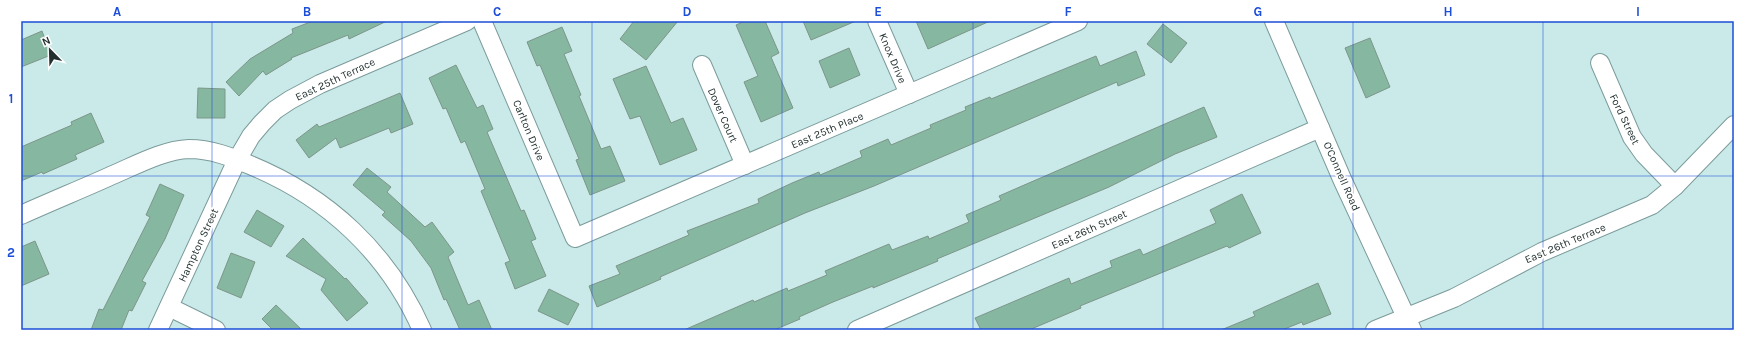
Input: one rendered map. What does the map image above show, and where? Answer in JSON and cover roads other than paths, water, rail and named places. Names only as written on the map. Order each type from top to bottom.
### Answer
[{"type":"street","name":"East 25th Terrace","points":[[237,160],[251,136],[262,123],[275,110],[290,100],[320,84],[467,21]]},
{"type":"street","name":"Carlton Drive","points":[[482,21],[575,238]]},
{"type":"street","name":"Knox Drive","points":[[878,21],[909,94]]},
{"type":"street","name":"East 25th Place","points":[[575,238],[1078,21]]},
{"type":"street","name":"O'Connell Road","points":[[1274,21],[1342,179],[1409,323]]},
{"type":"street","name":"Ford Street","points":[[1600,63],[1632,137],[1644,154],[1675,186]]},
{"type":"street","name":"Dover Court","points":[[702,65],[745,165]]},
{"type":"street","name":"East 26th Terrace","points":[[1376,330],[1409,323],[1542,252],[1652,205],[1675,186],[1734,125]]},
{"type":"street","name":"East 26th Street","points":[[857,330],[892,323],[1320,128]]},
{"type":"street","points":[[21,215],[149,159],[171,152],[189,149],[223,154],[281,179],[304,192],[348,225],[366,242],[391,274],[414,311],[422,330]]},
{"type":"street","name":"Hampton Street","points":[[158,330],[237,160]]},
{"type":"street","points":[[169,307],[216,330]]}]
